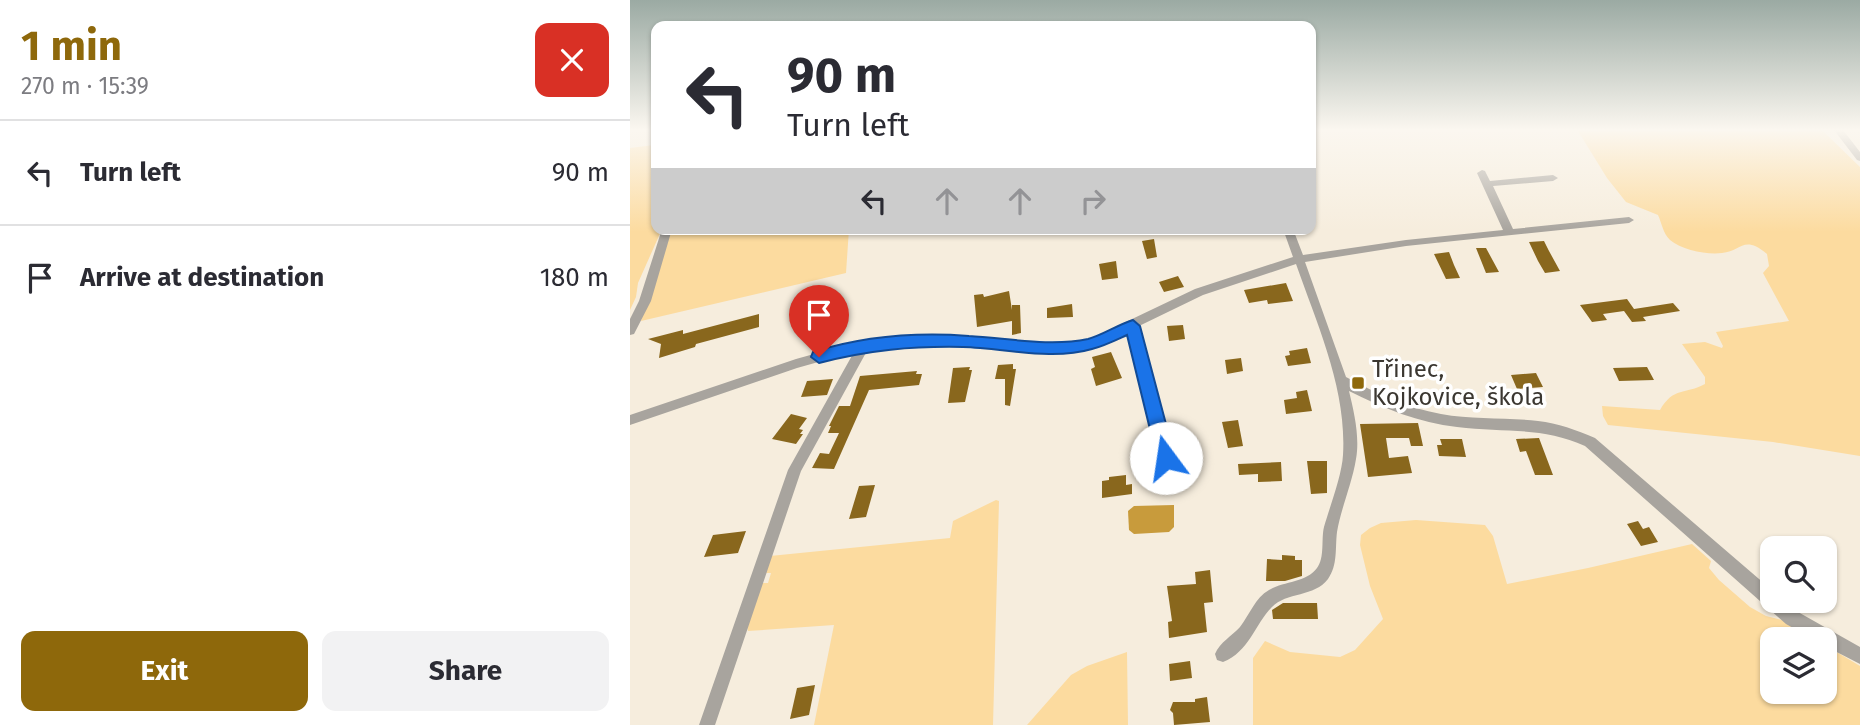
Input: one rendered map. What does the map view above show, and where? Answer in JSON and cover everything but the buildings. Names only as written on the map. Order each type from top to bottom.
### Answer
[{"type":"street","points":[[1510,231],[1485,178],[1553,178]]},
{"type":"street","points":[[630,420],[796,364],[864,345],[906,341],[965,341],[1051,348],[1090,344],[1133,326],[1199,292],[1299,259],[1406,243],[1629,220]]},
{"type":"street","points":[[630,331],[645,301],[665,235]]},
{"type":"street","points":[[1223,654],[1246,632],[1265,603],[1276,594],[1301,588],[1322,575],[1328,562],[1330,532],[1350,457],[1349,422],[1340,380],[1290,235]]},
{"type":"street","points":[[1133,326],[1166,458]]},
{"type":"street","points":[[707,724],[795,470],[864,345]]},
{"type":"street","points":[[1340,380],[1416,415],[1458,423],[1524,423],[1573,433],[1590,442],[1791,618],[1860,656]]},
{"type":"shaded area","points":[[630,164],[651,164],[651,235],[659,235],[638,283],[630,310]]},
{"type":"shaded area","points":[[1598,164],[1857,164],[1860,167],[1860,456],[1773,442],[1608,425],[1602,406],[1660,410],[1675,394],[1705,384],[1705,377],[1682,344],[1705,342],[1722,348],[1716,332],[1789,321],[1763,273],[1769,266],[1767,254],[1753,245],[1716,253],[1681,247],[1670,240],[1658,215],[1626,202]]},
{"type":"shaded area","points":[[669,235],[849,235],[846,273],[641,321]]},
{"type":"shaded area","points":[[996,500],[999,501],[993,725],[814,725],[834,625],[748,631],[747,626],[761,583],[768,583],[771,573],[766,573],[770,556],[950,538],[953,521]]},
{"type":"shaded area","points":[[1174,505],[1174,527],[1169,532],[1134,534],[1129,530],[1128,511],[1134,506]]},
{"type":"shaded area","points":[[1416,520],[1485,525],[1493,536],[1507,584],[1692,544],[1711,561],[1709,568],[1719,580],[1750,607],[1796,627],[1760,627],[1760,704],[1837,704],[1837,652],[1860,666],[1860,725],[1253,725],[1253,658],[1265,641],[1290,652],[1340,657],[1355,650],[1383,619],[1370,586],[1360,545],[1361,535],[1381,523]]},
{"type":"shaded area","points":[[1127,652],[1128,725],[1027,725],[1071,675],[1087,666]]},
{"type":"place","name":"Třinec, Kojkovice, škola","points":[[1358,383]]},
{"type":"route","points":[[819,357],[864,345],[906,341],[965,341],[1051,348],[1090,344],[1133,326],[1166,458]]}]
